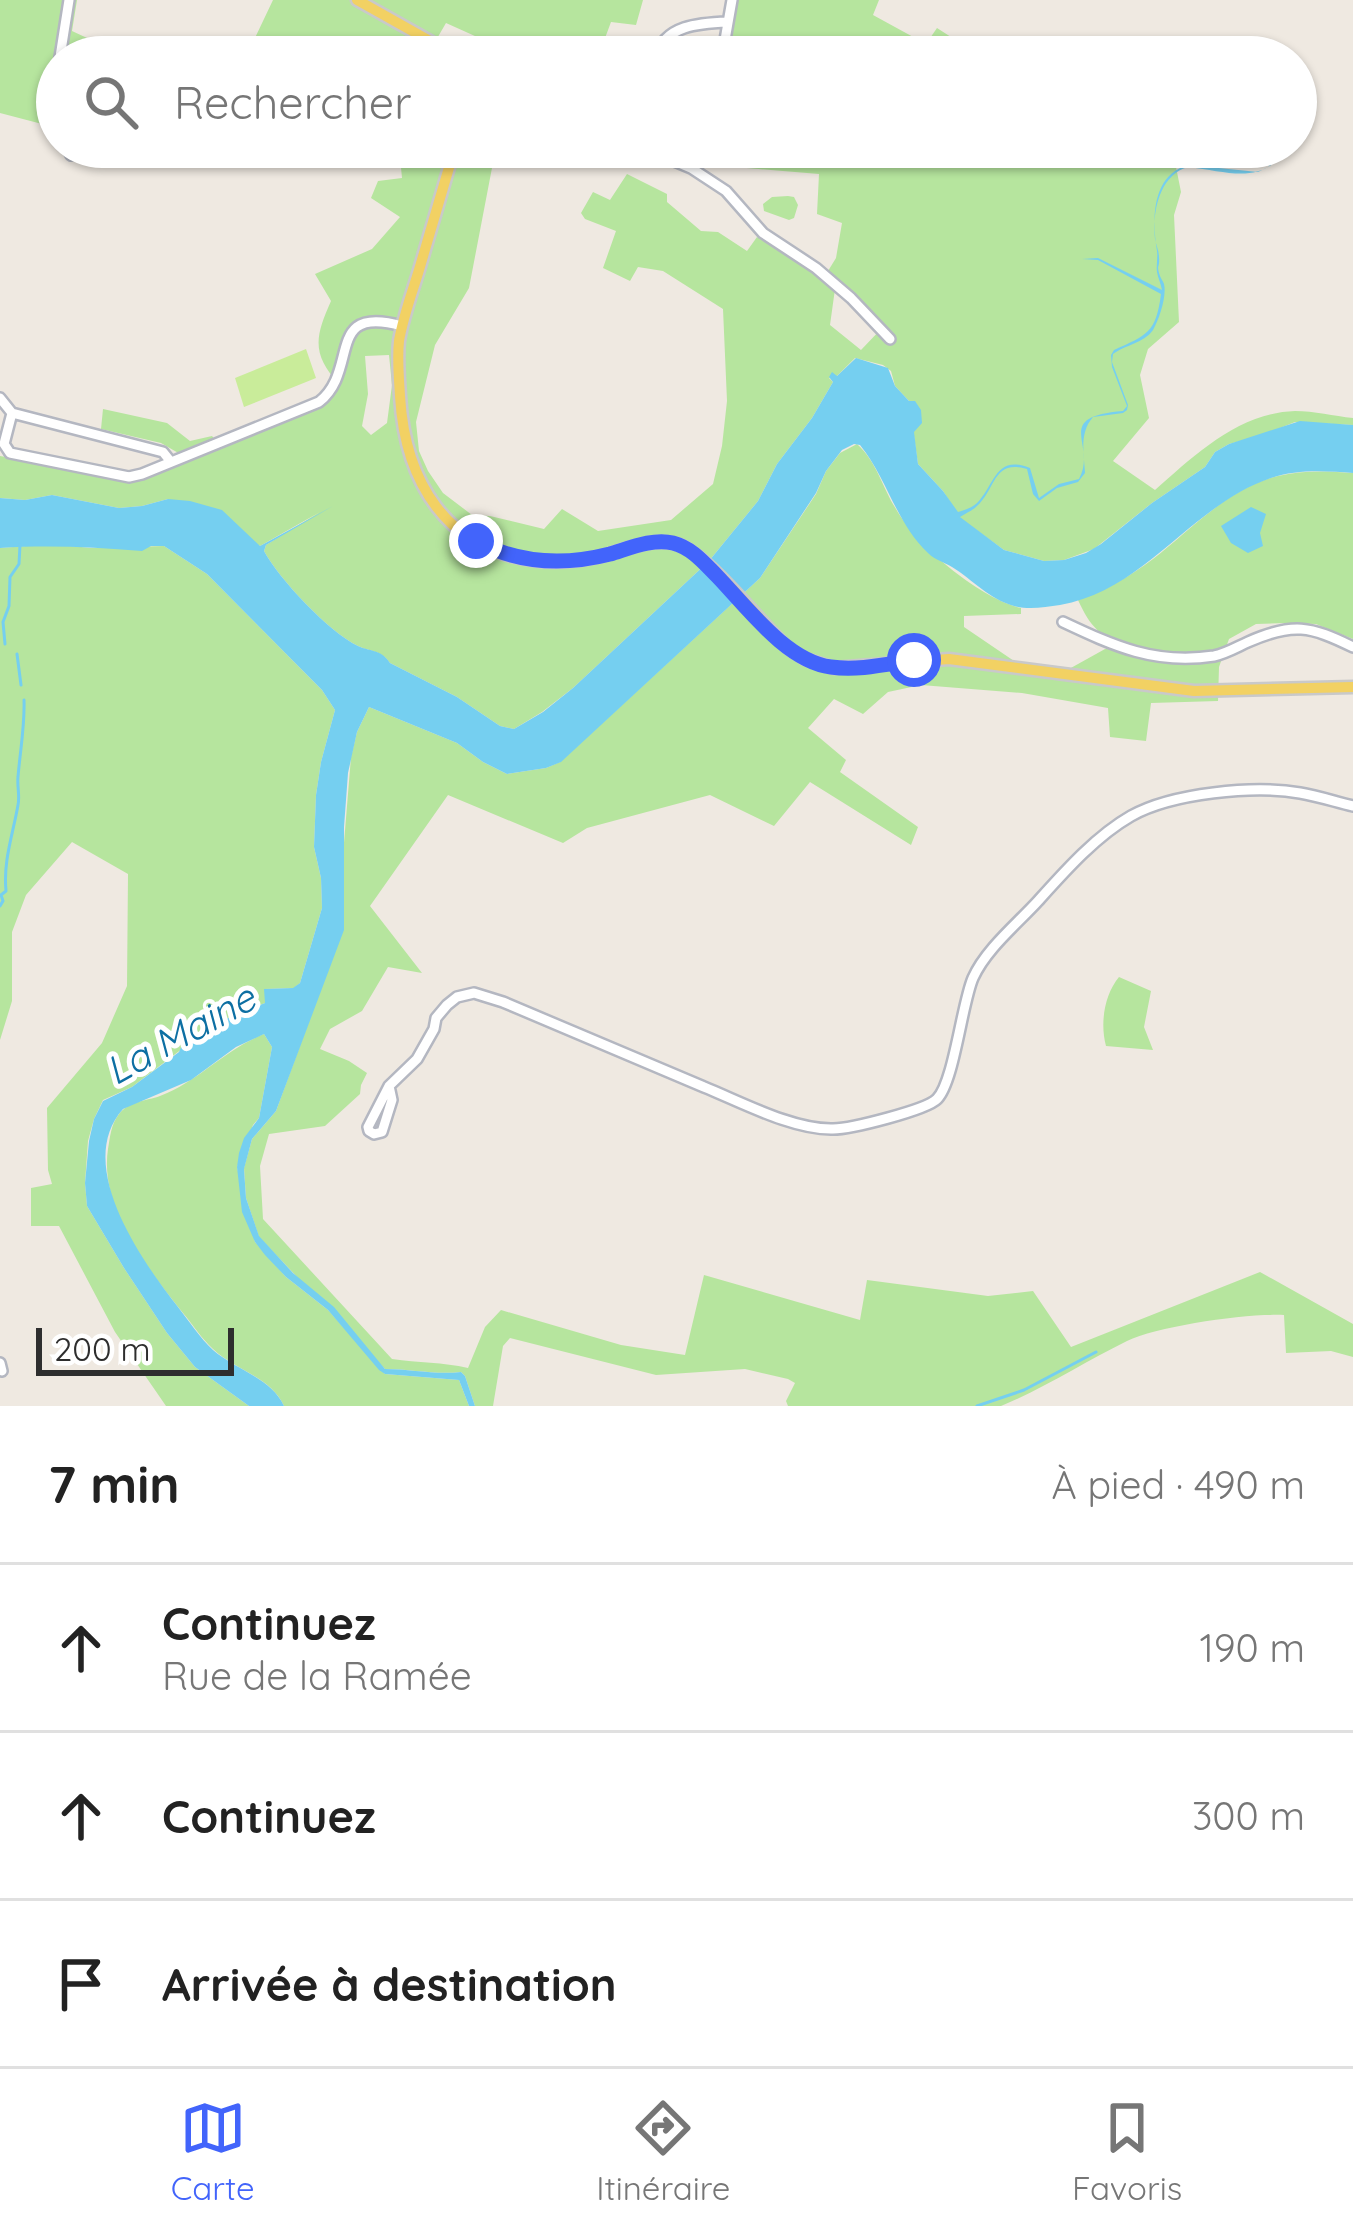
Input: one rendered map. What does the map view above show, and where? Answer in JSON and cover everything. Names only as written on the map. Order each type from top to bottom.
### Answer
[{"type":"main road","points":[[357,0],[421,36]]},
{"type":"main road","points":[[449,168],[402,326],[398,366],[403,430],[407,451],[436,507],[459,530],[492,550],[532,561],[581,560],[660,542],[678,545],[698,556],[788,648],[825,666],[949,659],[1225,692],[1353,687]]},
{"type":"street","points":[[63,36],[69,0]]},
{"type":"street","points":[[726,36],[733,0]]},
{"type":"street","points":[[666,36],[685,28],[728,22]]},
{"type":"street","points":[[691,168],[726,191],[764,233],[851,298],[890,339]]},
{"type":"street","points":[[12,413],[4,444],[10,453],[129,477],[320,402],[334,388],[355,329],[374,320],[402,326]]},
{"type":"street","points":[[0,398],[12,413],[164,452],[171,462]]},
{"type":"street","points":[[1063,622],[1116,647],[1151,656],[1218,655],[1282,628],[1310,630],[1353,647]]},
{"type":"street","points":[[389,1086],[417,1059],[447,1005],[474,993],[802,1125],[823,1129],[856,1126],[939,1097],[971,982],[981,964],[1049,888],[1112,828],[1181,796],[1274,790],[1353,806]]},
{"type":"green space","points":[[0,0],[77,0],[72,31],[83,36],[36,36],[36,122],[0,113]]},
{"type":"green space","points":[[273,0],[643,0],[636,25],[611,22],[606,36],[475,36],[446,23],[438,36],[256,36]]},
{"type":"green space","points":[[736,0],[879,0],[873,15],[911,36],[732,36]]},
{"type":"green space","points":[[401,168],[492,168],[469,288],[435,345],[416,422],[419,451],[428,471],[443,493],[472,515],[544,529],[562,509],[598,531],[671,520],[713,484],[727,401],[723,309],[663,271],[638,267],[630,281],[603,268],[616,231],[581,213],[593,192],[610,200],[627,174],[667,194],[667,202],[701,231],[718,232],[747,251],[757,237],[812,270],[835,289],[830,325],[861,350],[883,327],[828,271],[836,258],[842,223],[817,214],[819,174],[748,168],[1176,168],[1181,192],[1174,215],[1179,322],[1148,349],[1140,375],[1149,418],[1113,461],[1155,490],[1219,438],[1255,419],[1302,411],[1353,418],[1353,425],[1295,422],[1229,444],[1094,549],[1064,560],[1044,561],[1004,550],[961,519],[918,464],[909,401],[895,386],[891,371],[855,358],[829,378],[833,382],[777,464],[758,501],[709,561],[573,688],[514,729],[500,726],[457,697],[346,639],[293,590],[271,563],[266,545],[320,512],[260,546],[168,499],[119,508],[52,495],[0,498],[0,456],[131,480],[187,458],[161,443],[101,429],[103,409],[167,423],[190,441],[212,436],[222,448],[321,404],[340,385],[320,354],[319,335],[331,301],[315,274],[372,249],[400,217],[371,198],[378,181],[402,178]],"holes":[[[389,355],[392,385],[387,423],[371,435],[362,426],[368,394],[365,356]]]},
{"type":"green space","points":[[788,196],[798,205],[794,218],[764,211],[763,204],[772,197]]},
{"type":"green space","points":[[306,349],[316,378],[244,407],[235,378]]},
{"type":"green space","points":[[857,444],[906,523],[934,554],[987,594],[1021,608],[1021,614],[964,616],[964,627],[1017,663],[1069,669],[1105,649],[1127,647],[1097,630],[1078,600],[1135,572],[1227,500],[1260,482],[1296,473],[1353,473],[1353,639],[1316,624],[1256,624],[1229,639],[1219,667],[1218,701],[1151,703],[1146,741],[1110,737],[1108,708],[1022,693],[921,685],[888,692],[863,714],[834,699],[808,728],[846,760],[840,772],[918,827],[911,845],[810,782],[774,826],[710,795],[587,828],[563,843],[448,795],[370,906],[422,973],[388,967],[362,1011],[330,1029],[320,1049],[367,1073],[360,1094],[325,1126],[269,1134],[260,1166],[263,1219],[392,1359],[468,1368],[485,1327],[501,1310],[621,1345],[685,1355],[704,1275],[860,1320],[867,1280],[988,1296],[1033,1291],[1071,1347],[1260,1272],[1353,1324],[1353,1357],[1331,1351],[1286,1353],[1284,1315],[1249,1316],[1141,1335],[1001,1406],[788,1406],[795,1383],[788,1379],[745,1369],[656,1375],[510,1338],[503,1346],[493,1406],[475,1406],[461,1372],[385,1369],[259,1237],[246,1198],[244,1168],[252,1139],[276,1111],[312,1013],[343,855],[351,757],[369,707],[457,743],[507,774],[560,762],[760,578],[826,471],[840,453]]},
{"type":"green space","points":[[164,546],[207,574],[322,690],[335,710],[316,795],[314,847],[322,908],[300,983],[294,988],[265,989],[265,1003],[216,1023],[132,1087],[103,1100],[88,1141],[87,1206],[124,1268],[195,1367],[249,1406],[166,1406],[115,1332],[59,1226],[31,1226],[31,1188],[52,1184],[47,1108],[102,1043],[127,986],[128,874],[72,842],[26,895],[12,932],[12,1001],[0,1040],[0,548]]},
{"type":"green space","points":[[1119,977],[1151,991],[1144,1027],[1153,1050],[1106,1046],[1105,1010]]},
{"type":"green space","points":[[264,1034],[272,1047],[259,1118],[237,1167],[255,1242],[286,1277],[328,1310],[385,1374],[459,1380],[469,1406],[284,1406],[271,1388],[205,1341],[129,1237],[107,1171],[116,1118],[128,1106],[174,1090]]},
{"type":"water","points":[[1195,168],[1256,172],[1232,173]]},
{"type":"water","points":[[1156,243],[1165,289],[1158,320],[1145,338],[1113,354],[1112,362],[1128,405],[1127,410],[1123,413],[1095,417],[1127,406],[1112,367],[1111,355],[1148,331],[1161,294],[1098,260],[1082,259],[1098,258],[1162,290]]},
{"type":"water","points":[[856,358],[888,368],[895,386],[921,410],[922,423],[914,432],[918,464],[958,512],[977,503],[997,473],[1009,465],[1030,468],[1039,498],[1059,484],[1079,479],[1084,456],[1085,473],[1078,482],[1057,488],[1039,501],[1027,469],[1008,468],[996,477],[977,506],[960,517],[1004,550],[1044,561],[1064,560],[1101,544],[1229,444],[1300,421],[1353,425],[1353,473],[1301,472],[1271,478],[1216,507],[1118,583],[1090,596],[1037,608],[997,599],[928,553],[908,528],[869,458],[854,444],[842,450],[826,471],[760,578],[561,762],[507,774],[457,743],[369,707],[357,732],[348,773],[344,930],[276,1111],[252,1139],[244,1169],[246,1198],[259,1236],[334,1307],[385,1369],[461,1372],[475,1406],[469,1406],[459,1380],[379,1370],[328,1310],[286,1277],[255,1242],[242,1212],[237,1167],[244,1138],[259,1118],[272,1047],[264,1034],[236,1047],[191,1080],[123,1109],[110,1132],[105,1157],[109,1184],[118,1212],[147,1265],[208,1345],[271,1388],[284,1406],[249,1406],[195,1367],[167,1333],[87,1206],[89,1141],[103,1101],[132,1087],[179,1052],[183,1043],[191,1043],[216,1023],[265,1003],[264,989],[293,988],[300,983],[322,908],[314,847],[316,795],[335,710],[322,690],[207,574],[164,546],[142,551],[0,548],[0,498],[52,495],[119,508],[168,499],[190,501],[222,510],[260,546],[333,506],[266,545],[264,551],[281,576],[346,639],[457,697],[500,726],[514,729],[573,688],[709,561],[758,501],[777,464],[833,382],[832,372],[837,376]]},
{"type":"water","points":[[1093,418],[1086,430],[1084,453],[1082,426]]},
{"type":"water","points":[[1251,507],[1266,514],[1260,533],[1263,546],[1248,553],[1231,543],[1221,526]]},
{"type":"waterway","points":[[5,644],[3,622],[20,545]]},
{"type":"waterway","points":[[17,654],[21,685]]},
{"type":"waterway","points":[[0,906],[19,802],[24,700]]},
{"type":"waterway","points":[[977,1406],[1024,1390],[1096,1352]]},
{"type":"route","points":[[476,541],[518,558],[548,562],[581,560],[653,542],[673,543],[695,554],[788,648],[805,659],[847,668],[914,660]]},
{"type":"water label","name":"La Maine","points":[[180,1034]]}]
